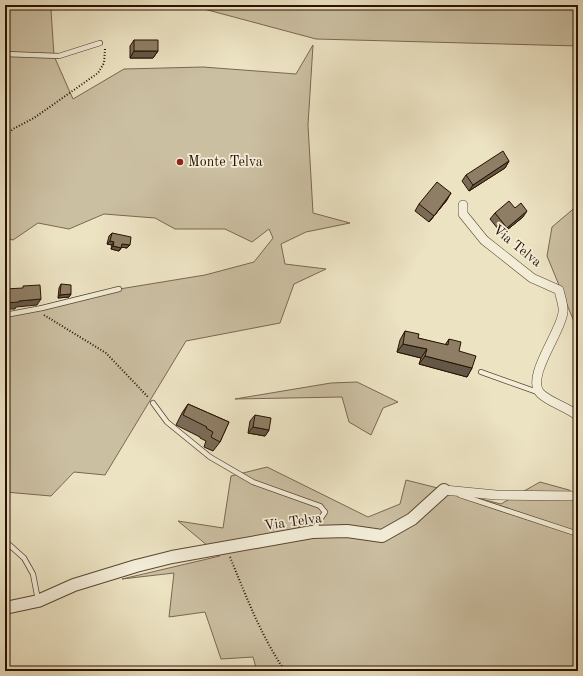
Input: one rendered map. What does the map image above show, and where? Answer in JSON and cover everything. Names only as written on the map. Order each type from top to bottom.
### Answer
[{"type":"street","name":"Via Telva","points":[[463,205],[463,214],[484,240],[532,278],[559,290],[563,312],[558,329],[542,362],[536,382],[540,393]]},
{"type":"street","points":[[540,393],[578,416]]},
{"type":"street","name":"Via Telva","points":[[5,608],[38,601],[74,585],[136,566],[172,557],[312,532],[347,531],[382,536],[412,518],[444,490]]},
{"type":"street","points":[[444,490],[496,495],[578,496]]},
{"type":"lane","points":[[5,54],[60,56],[100,43]]},
{"type":"lane","points":[[6,315],[42,308],[119,289]]},
{"type":"lane","points":[[481,372],[540,393]]},
{"type":"lane","points":[[153,403],[168,422],[210,457],[253,482],[320,506],[324,512],[312,532]]},
{"type":"lane","points":[[444,490],[578,534]]},
{"type":"lane","points":[[5,541],[24,558],[33,574],[38,601]]},
{"type":"path","points":[[5,137],[13,130],[34,118],[98,73],[104,63],[106,46],[100,43]]},
{"type":"path","points":[[42,308],[43,315],[106,353],[153,403]]},
{"type":"path","points":[[226,548],[255,617],[274,656],[285,671]]},
{"type":"shaded area","points":[[5,5],[70,5],[51,10],[54,56],[73,99],[124,69],[203,67],[296,74],[313,45],[308,125],[313,213],[350,223],[306,232],[281,244],[285,264],[326,269],[294,284],[280,323],[186,341],[105,475],[74,472],[51,496],[5,492],[5,315],[89,294],[205,275],[254,262],[273,238],[269,229],[252,242],[225,229],[175,229],[155,218],[104,214],[69,229],[38,223],[13,240],[5,238]]},
{"type":"shaded area","points":[[189,5],[578,5],[578,46],[316,39]]},
{"type":"shaded area","points":[[578,205],[578,324],[575,324],[547,256],[552,227]]},
{"type":"shaded area","points":[[357,382],[398,402],[383,408],[371,435],[349,422],[342,397],[235,399],[331,383]]},
{"type":"shaded area","points":[[267,467],[368,517],[400,504],[406,480],[501,504],[540,482],[569,490],[578,496],[578,671],[257,671],[253,657],[221,659],[205,612],[169,617],[174,573],[122,579],[220,556],[178,521],[223,528],[231,476]]},
{"type":"shaded area","points":[[308,519],[307,526],[294,528],[293,521]]},
{"type":"building","points":[[134,40],[158,40],[158,51],[134,51]]},
{"type":"building","points":[[503,151],[509,161],[473,185],[466,175]]},
{"type":"building","points":[[437,182],[451,193],[434,216],[419,204]]},
{"type":"building","points":[[509,201],[515,208],[521,203],[527,211],[507,228],[495,213]]},
{"type":"building","points":[[112,233],[131,237],[130,245],[122,244],[121,248],[113,246],[114,242],[110,241]]},
{"type":"building","points":[[61,284],[71,285],[71,294],[60,295]]},
{"type":"building","points":[[40,285],[41,299],[5,303],[5,289]]},
{"type":"building","points":[[405,331],[419,334],[418,338],[448,345],[449,339],[461,342],[459,351],[476,356],[472,368],[425,356],[427,349],[403,344]]},
{"type":"building","points":[[188,404],[229,422],[220,442],[211,437],[213,432],[206,428],[207,427],[183,415]]},
{"type":"building","points":[[255,415],[271,418],[269,430],[253,427]]},
{"type":"place","name":"Monte Telva","points":[[180,162]]}]
